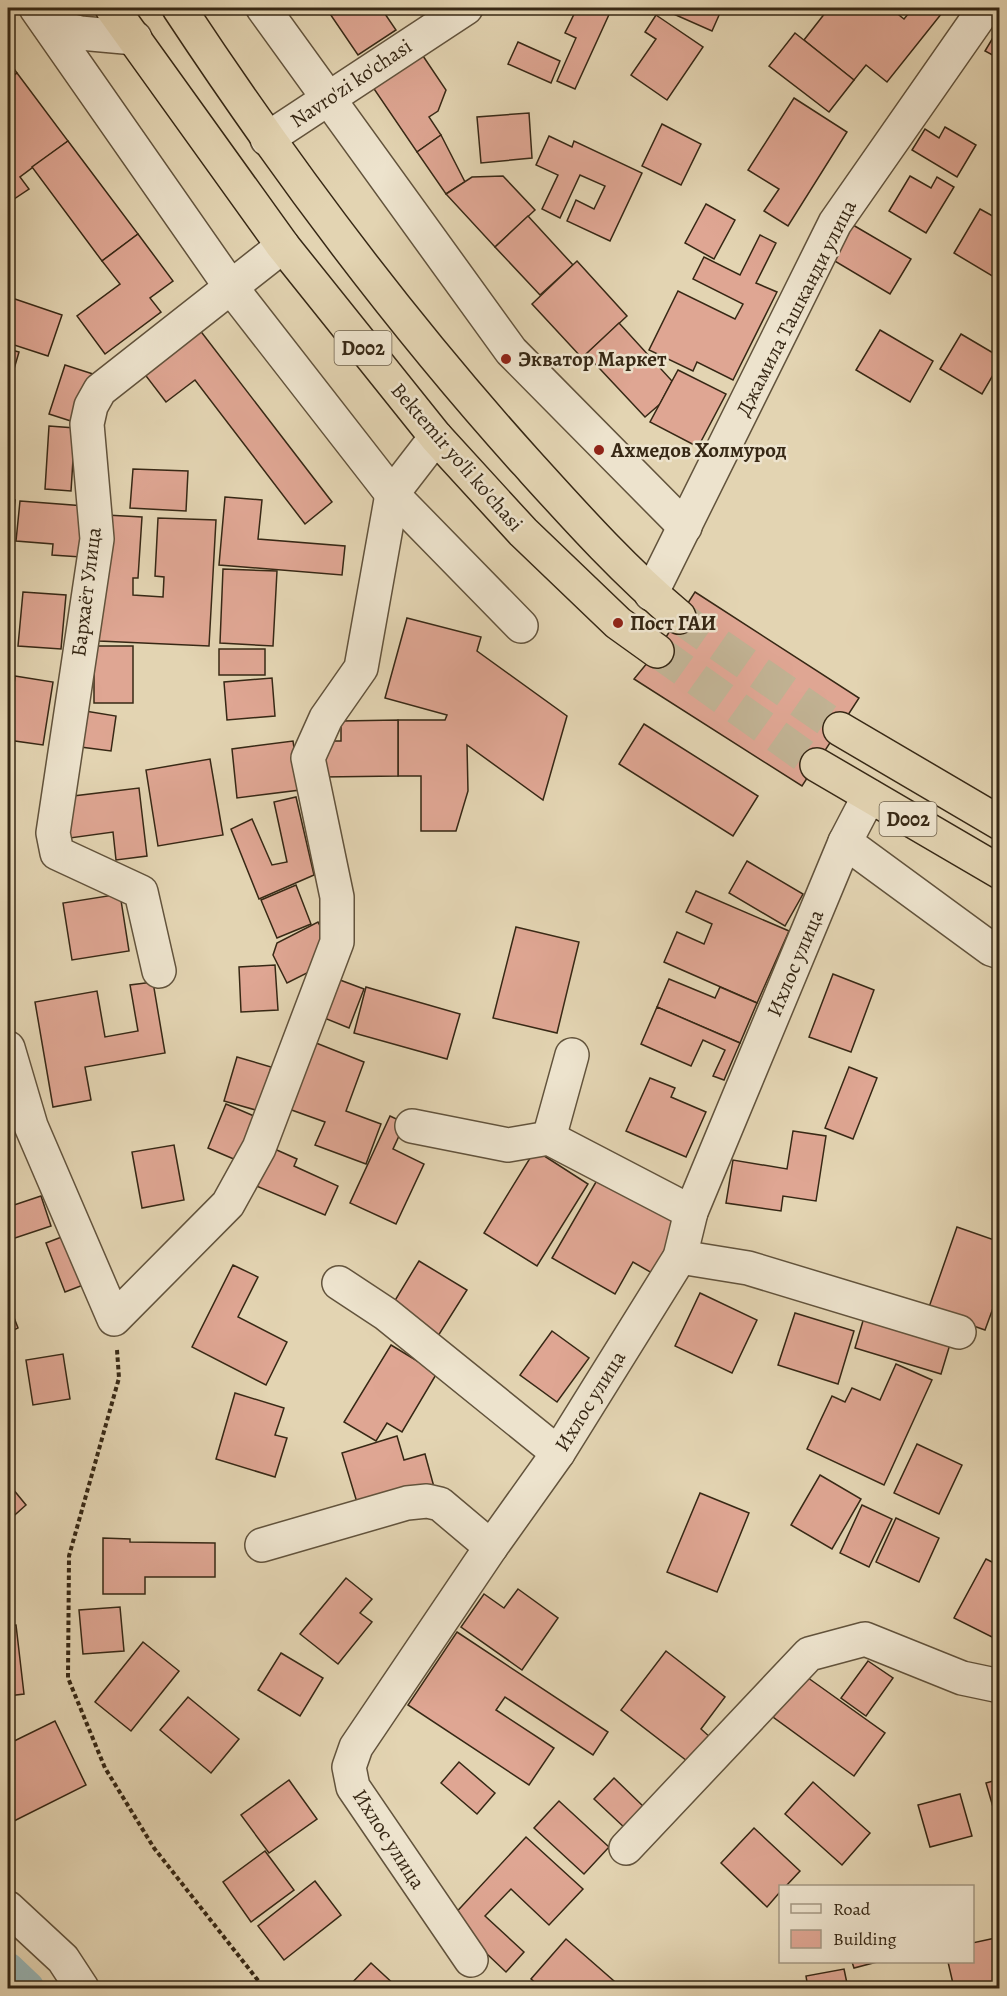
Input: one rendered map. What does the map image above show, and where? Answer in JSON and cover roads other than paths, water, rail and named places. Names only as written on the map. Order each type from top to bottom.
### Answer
[{"type":"highway","name":"Bektemir yo'li ko'chasi","points":[[112,8],[283,246],[436,437],[523,532],[618,623],[657,651]]},
{"type":"highway","name":"D002","points":[[185,13],[267,139],[364,269],[463,393],[575,516],[651,594],[679,617]]},
{"type":"highway","name":"D002","points":[[840,729],[999,823]]},
{"type":"highway","name":"D002","points":[[817,765],[999,872]]},
{"type":"street","points":[[263,8],[511,351],[685,527]]},
{"type":"street","name":"Navro'zi ko'chasi","points":[[267,139],[466,8]]},
{"type":"street","name":"Джамила Ташканди улица","points":[[651,594],[835,223],[985,8]]},
{"type":"street","points":[[43,16],[80,33],[135,38]]},
{"type":"street","points":[[43,16],[230,286],[392,494],[521,626]]},
{"type":"street","name":"Бархаёт Улица","points":[[159,971],[141,892],[57,853],[53,833],[97,539],[87,424],[91,406],[100,390],[283,246]]},
{"type":"street","points":[[8,1048],[31,1126],[114,1319],[228,1204],[259,1148],[337,942],[337,897],[308,758],[326,718],[361,668],[392,494],[436,437]]},
{"type":"street","name":"Ихлос улица","points":[[471,1960],[353,1788],[349,1767],[356,1747],[491,1547],[558,1453],[680,1257],[691,1212],[845,842],[869,796]]},
{"type":"street","points":[[845,842],[991,949],[999,952]]},
{"type":"street","points":[[549,1138],[572,1055]]},
{"type":"street","points":[[412,1126],[507,1145],[549,1138],[691,1212]]},
{"type":"street","points":[[680,1257],[748,1268],[959,1332]]},
{"type":"street","points":[[339,1284],[386,1314],[558,1453]]},
{"type":"street","points":[[262,1545],[407,1503],[427,1501],[440,1504],[491,1547]]},
{"type":"street","points":[[626,1848],[809,1654],[865,1639],[962,1678],[999,1686]]},
{"type":"street","points":[[8,1908],[63,1959],[82,1989]]},
{"type":"waterway","points":[[8,1969],[28,1988]]},
{"type":"tunnel","points":[[679,617],[840,729]]},
{"type":"tunnel","points":[[657,651],[817,765]]},
{"type":"place","name":"Экватор Маркет","points":[[506,359]]},
{"type":"place","name":"Ахмедов Холмурод","points":[[599,450]]},
{"type":"place","name":"Пост ГАИ","points":[[618,623]]}]
